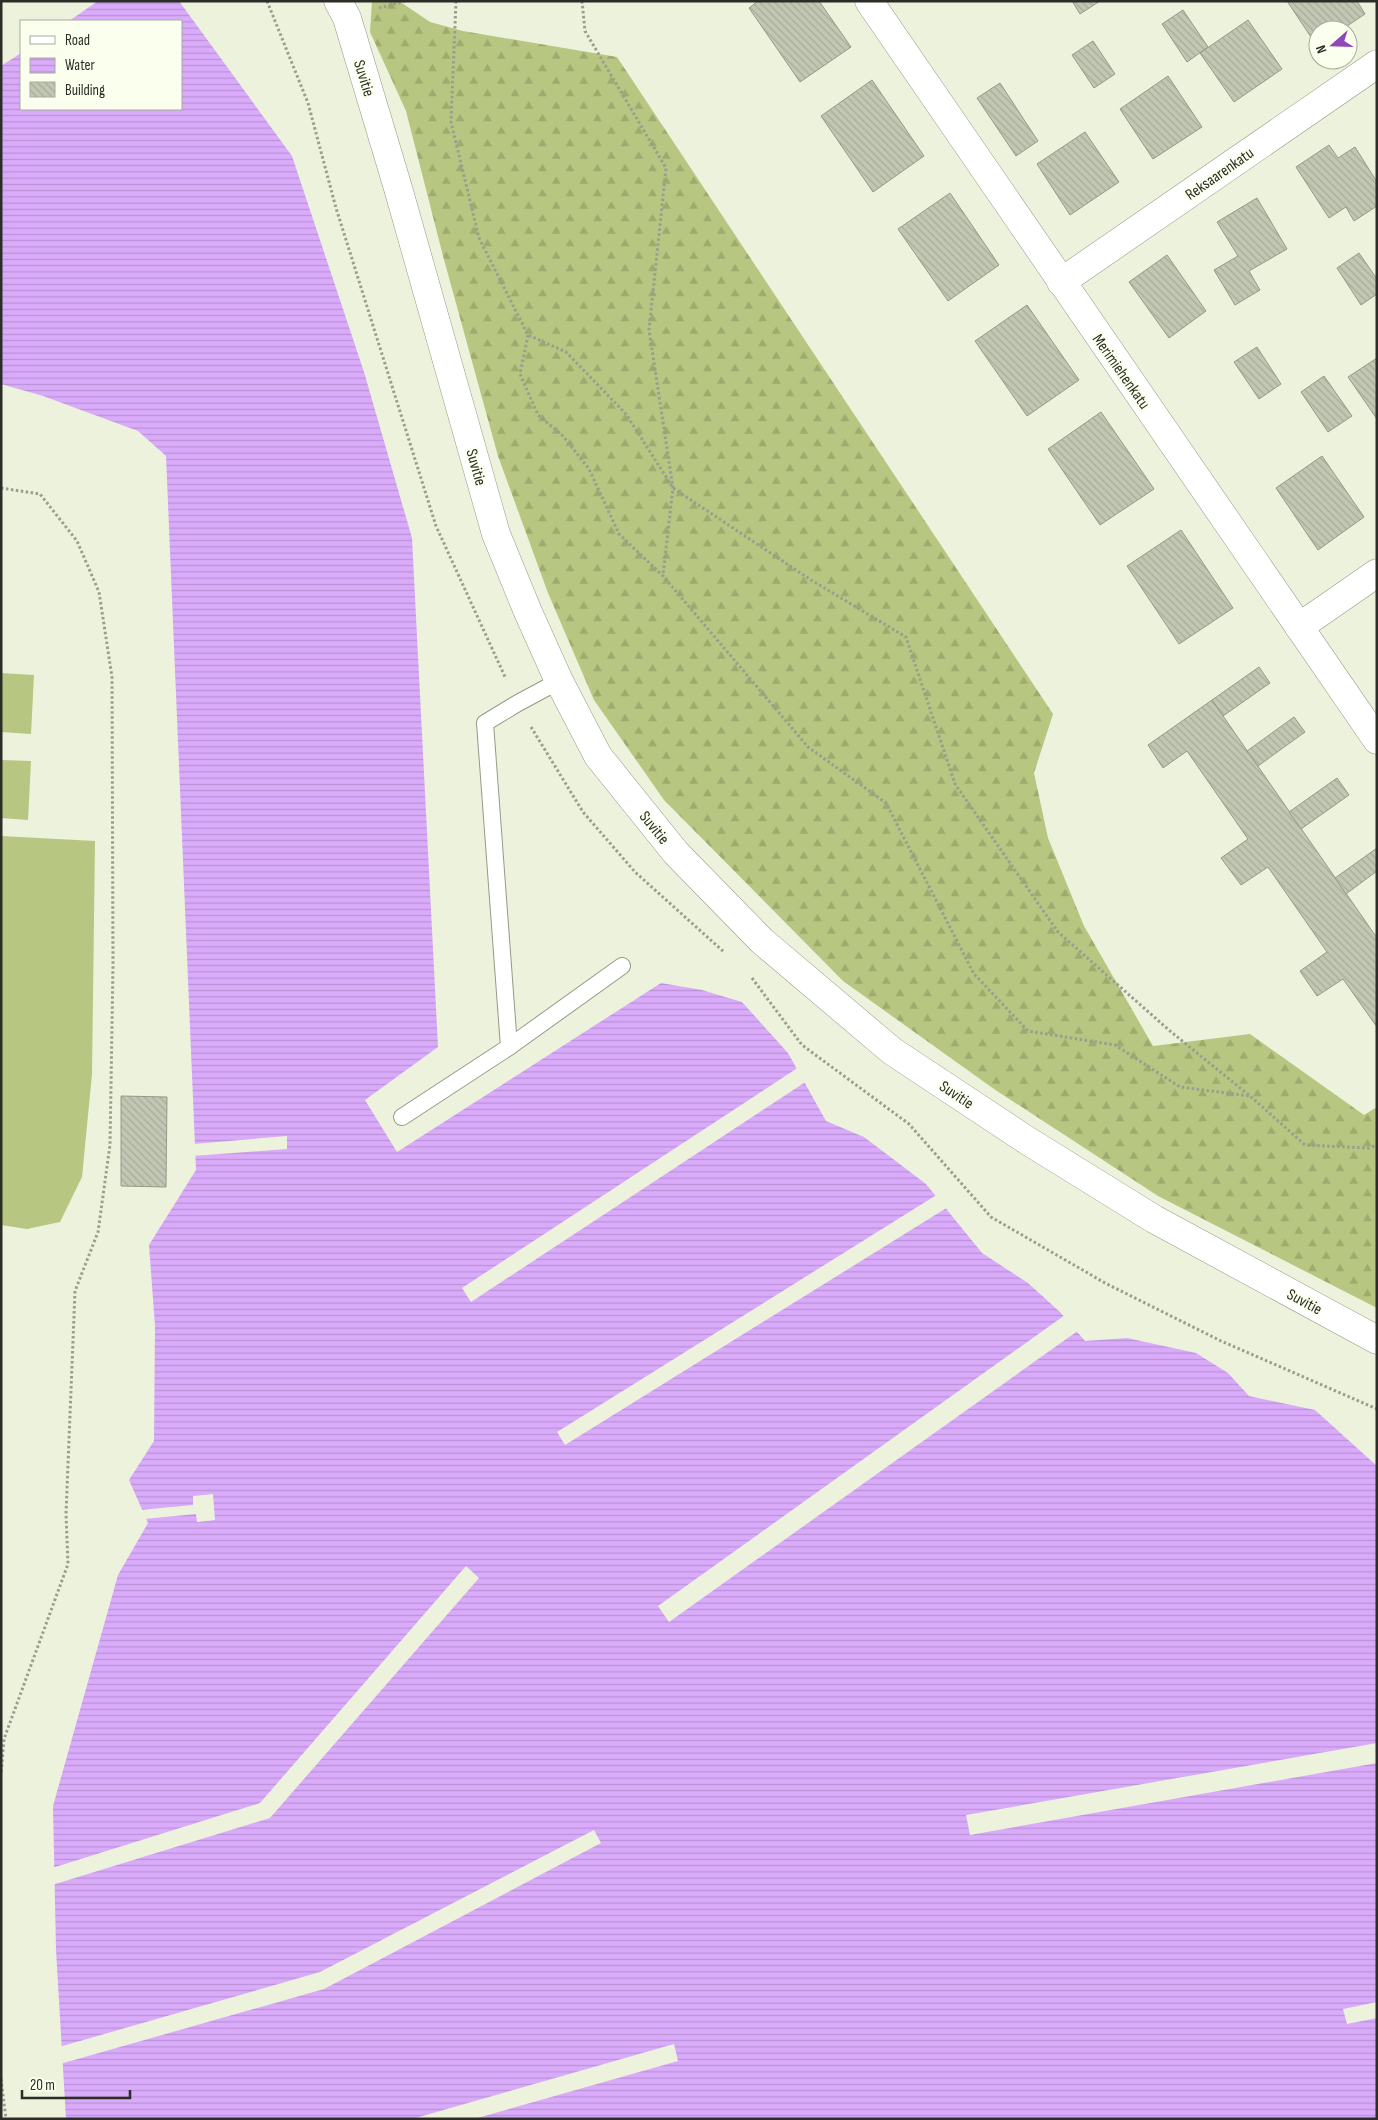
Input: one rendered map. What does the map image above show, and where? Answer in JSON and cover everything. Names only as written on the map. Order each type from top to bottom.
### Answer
[{"type":"street","name":"Suvitie","points":[[338,1],[347,18],[398,188],[496,534],[559,682],[598,756],[676,853],[762,941],[892,1051],[1028,1141],[1154,1219],[1377,1340]]},
{"type":"street","name":"Merimiehenkatu","points":[[869,1],[1060,282],[1377,740]]},
{"type":"street","name":"Reksaarenkatu","points":[[1060,282],[1377,64]]},
{"type":"street","points":[[1299,627],[1377,573]]},
{"type":"lane","points":[[509,1047],[485,723],[518,703],[559,682]]},
{"type":"lane","points":[[402,1118],[509,1047],[622,966]]},
{"type":"path","points":[[456,1],[451,122],[479,238],[528,335],[520,374],[538,415],[563,436],[589,469],[619,534],[663,576],[808,747],[886,803],[974,974],[1028,1031],[1115,1045],[1180,1087],[1250,1096]]},
{"type":"path","points":[[582,1],[586,31],[666,168],[649,330],[673,488],[663,576]]},
{"type":"path","points":[[528,335],[566,352],[626,414],[673,488],[811,580],[906,637],[955,784],[1058,932],[1170,1031],[1250,1096],[1305,1145],[1369,1148],[1377,1145]]},
{"type":"path","points":[[1,488],[40,494],[77,541],[99,592],[112,677],[113,935],[110,1146],[98,1232],[75,1291],[66,1514],[68,1564],[4,1739],[1,1776]]},
{"type":"path","points":[[909,1124],[991,1217],[1105,1283],[1221,1341],[1377,1409]]},
{"type":"path","points":[[1,2079],[6,2119]]},
{"type":"green space","points":[[372,1],[399,1],[430,22],[463,31],[617,57],[1053,714],[1034,773],[1048,838],[1084,926],[1153,1046],[1250,1034],[1364,1115],[1377,1107],[1377,1308],[1158,1196],[994,1089],[843,981],[664,800],[594,700],[548,593],[498,456],[443,256],[406,111],[370,32]]},
{"type":"green space","points":[[1,673],[34,675],[31,734],[1,732]]},
{"type":"green space","points":[[1,760],[31,761],[28,820],[1,818]]},
{"type":"green space","points":[[1,836],[95,841],[92,1074],[82,1177],[60,1222],[27,1229],[1,1225]]},
{"type":"water","points":[[98,1],[179,1],[292,156],[364,372],[412,538],[438,1047],[365,1100],[397,1152],[661,983],[702,990],[742,1002],[788,1053],[826,1121],[864,1137],[926,1184],[982,1253],[1028,1283],[1060,1312],[1085,1341],[1127,1338],[1196,1353],[1228,1373],[1249,1396],[1315,1410],[1377,1466],[1377,2119],[66,2119],[56,1950],[53,1806],[118,1575],[148,1523],[129,1480],[154,1441],[155,1326],[149,1245],[196,1170],[166,456],[138,431],[43,396],[1,384],[1,66],[20,54],[20,110],[182,110],[182,20],[70,20]]},
{"type":"pier","points":[[799,1067],[807,1081],[471,1302],[462,1288]]},
{"type":"pier","points":[[287,1136],[287,1149],[193,1156],[193,1144]]},
{"type":"pier","points":[[938,1194],[948,1207],[565,1445],[557,1432]]},
{"type":"pier","points":[[1065,1315],[1079,1330],[669,1622],[658,1606]]},
{"type":"pier","points":[[213,1494],[215,1520],[197,1522],[196,1514],[144,1519],[140,1510],[193,1505],[193,1496]]},
{"type":"pier","points":[[466,1566],[479,1578],[270,1818],[52,1885],[52,1868],[260,1803]]},
{"type":"pier","points":[[1377,1743],[1377,1763],[970,1835],[966,1815]]},
{"type":"pier","points":[[594,1830],[601,1843],[324,1989],[60,2064],[59,2047],[320,1972]]},
{"type":"pier","points":[[1377,2002],[1377,2018],[1347,2024],[1343,2009]]},
{"type":"pier","points":[[674,2044],[678,2061],[474,2119],[412,2119]]},
{"type":"building","points":[[758,1],[819,1],[851,47],[800,82],[749,8]]},
{"type":"building","points":[[1072,1],[1100,1],[1080,14]]},
{"type":"building","points":[[1287,1],[1357,1],[1365,14],[1356,20],[1308,20],[1308,32]]},
{"type":"building","points":[[1183,10],[1208,47],[1187,62],[1162,24]]},
{"type":"building","points":[[1248,20],[1282,69],[1234,102],[1200,53]]},
{"type":"building","points":[[1093,41],[1115,74],[1094,88],[1072,55]]},
{"type":"building","points":[[1168,76],[1202,127],[1153,159],[1120,109]]},
{"type":"building","points":[[872,80],[924,156],[873,192],[821,116]]},
{"type":"building","points":[[1000,83],[1038,141],[1016,156],[977,98]]},
{"type":"building","points":[[1085,132],[1119,182],[1070,215],[1037,164]]},
{"type":"building","points":[[1329,145],[1338,158],[1355,147],[1377,182],[1377,206],[1354,221],[1346,207],[1329,218],[1296,167]]},
{"type":"building","points":[[950,193],[999,265],[948,301],[898,229]]},
{"type":"building","points":[[1257,198],[1287,249],[1249,271],[1260,290],[1235,305],[1214,270],[1238,256],[1217,222]]},
{"type":"building","points":[[1359,253],[1377,279],[1377,294],[1361,305],[1337,268]]},
{"type":"building","points":[[1167,255],[1206,311],[1169,338],[1129,282]]},
{"type":"building","points":[[1027,305],[1079,380],[1027,416],[975,341]]},
{"type":"building","points":[[1257,347],[1281,384],[1259,399],[1234,362]]},
{"type":"building","points":[[1377,358],[1377,419],[1348,377]]},
{"type":"building","points":[[1324,376],[1352,416],[1328,432],[1301,392]]},
{"type":"building","points":[[1101,412],[1154,489],[1100,525],[1048,449]]},
{"type":"building","points":[[1322,456],[1364,517],[1318,550],[1276,488]]},
{"type":"building","points":[[1181,530],[1233,608],[1179,644],[1127,566]]},
{"type":"building","points":[[1259,667],[1270,683],[1223,716],[1212,700]]},
{"type":"building","points":[[1212,700],[1377,938],[1377,1027],[1343,979],[1317,996],[1300,971],[1327,952],[1268,867],[1241,885],[1221,858],[1248,839],[1187,751],[1163,768],[1148,745]]},
{"type":"building","points":[[1294,717],[1305,732],[1258,766],[1247,751]]},
{"type":"building","points":[[1337,778],[1349,795],[1301,829],[1289,812]]},
{"type":"building","points":[[1377,848],[1377,871],[1346,894],[1335,878]]},
{"type":"building","points":[[121,1096],[167,1097],[166,1187],[121,1186]]}]
